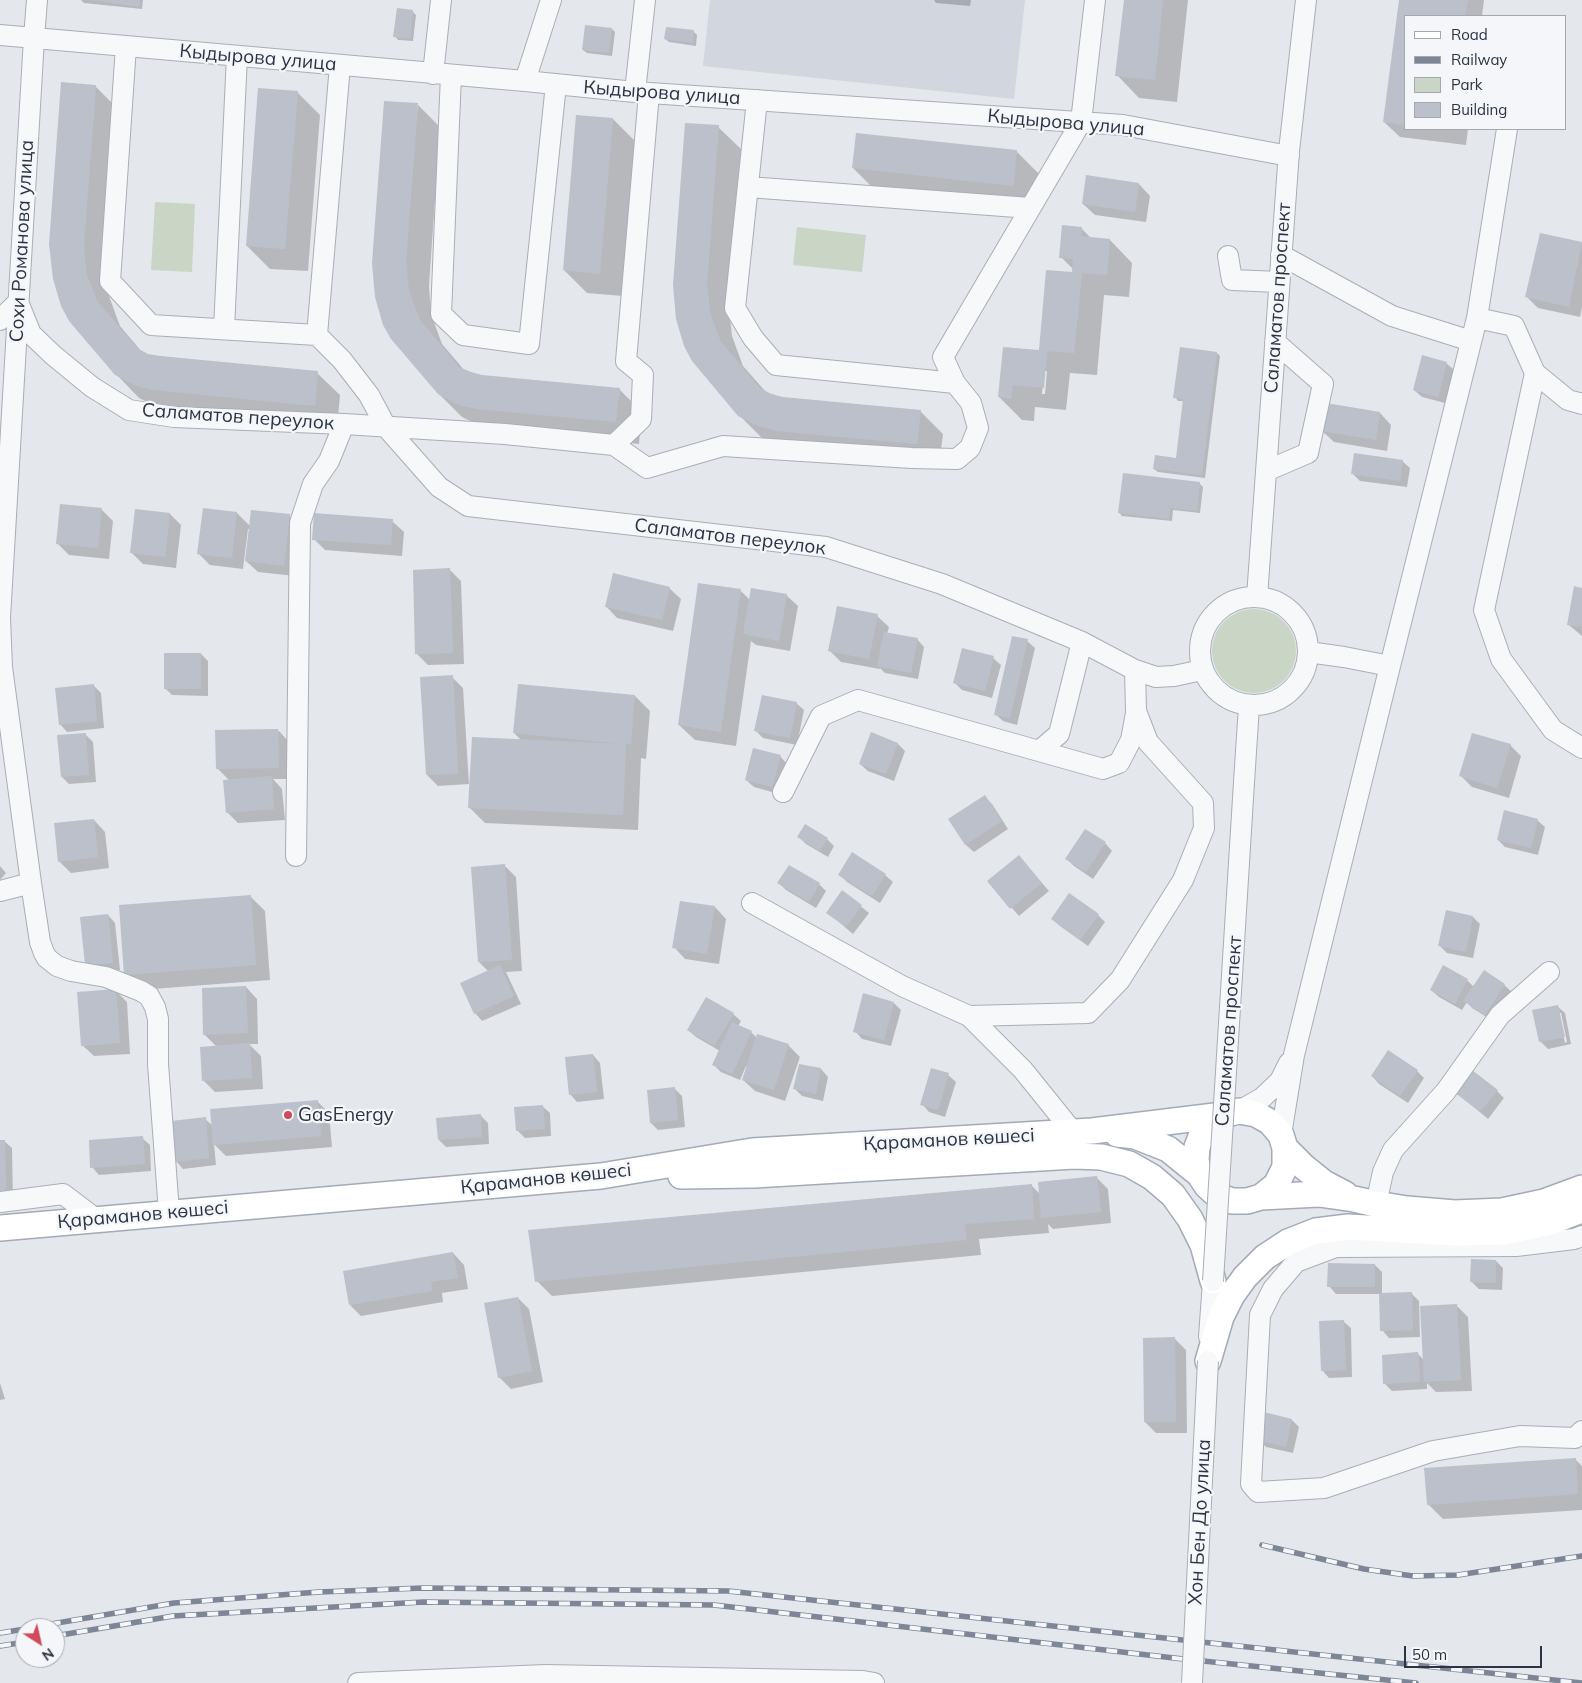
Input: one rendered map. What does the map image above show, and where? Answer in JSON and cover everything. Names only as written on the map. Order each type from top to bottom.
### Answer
[{"type":"main road","points":[[1083,1131],[1231,1114],[1256,1114],[1270,1122],[1304,1167],[1324,1183],[1365,1201]]},
{"type":"main road","points":[[1231,1114],[1211,1123],[1202,1134],[1197,1147],[1196,1160],[1200,1174],[1207,1186],[1218,1196],[1232,1201],[1320,1194],[1456,1213],[1502,1211],[1544,1202],[1582,1188]]},
{"type":"main road","points":[[1083,1131],[1135,1136],[1168,1149],[1200,1174]]},
{"type":"main road","name":"Қараманов көшесі","points":[[0,1228],[601,1176],[752,1152],[1083,1131]]},
{"type":"main road","points":[[1261,1198],[1276,1185],[1285,1167],[1283,1141]]},
{"type":"main road","points":[[601,1176],[754,1175],[1074,1156],[1101,1157],[1129,1164],[1152,1177],[1173,1195],[1190,1219],[1203,1245],[1213,1281]]},
{"type":"main road","points":[[1208,1361],[1222,1317],[1232,1295],[1245,1277],[1265,1257],[1288,1242],[1316,1231],[1348,1226],[1455,1233],[1504,1232],[1550,1222],[1582,1210]]},
{"type":"street","name":"Сохи Романова улица","points":[[38,0],[34,38],[0,618],[2,667],[40,942],[47,958],[57,966],[71,971],[106,977],[140,991],[149,996],[155,1007],[158,1019],[158,1064],[169,1212]]},
{"type":"street","points":[[441,0],[441,314],[463,335],[529,344],[556,84]]},
{"type":"street","points":[[525,81],[550,0]]},
{"type":"street","points":[[645,0],[642,93],[626,361],[643,375],[641,419],[614,445],[647,468],[723,446],[957,459],[970,448],[978,428],[971,403],[955,384],[943,357],[1081,122],[1095,0]]},
{"type":"street","name":"Саламатов проспект","points":[[1257,597],[1288,156],[1306,0]]},
{"type":"street","name":"Кыдырова улица","points":[[0,35],[642,93],[1122,125],[1288,156]]},
{"type":"street","points":[[126,46],[110,281],[151,325],[317,335],[342,360],[369,395],[386,427]]},
{"type":"street","points":[[224,330],[237,56]]},
{"type":"street","points":[[317,335],[340,66]]},
{"type":"street","points":[[757,100],[735,308],[753,338],[776,366],[955,384]]},
{"type":"street","points":[[1283,1141],[1294,1055],[1477,318],[1507,130]]},
{"type":"street","points":[[748,188],[1030,208]]},
{"type":"street","points":[[1281,255],[1392,316],[1471,341]]},
{"type":"street","points":[[1228,256],[1232,280],[1279,282]]},
{"type":"street","points":[[0,320],[18,302]]},
{"type":"street","name":"Саламатов переулок","points":[[18,302],[31,334],[92,388],[129,410],[174,417],[344,424],[505,434],[614,445]]},
{"type":"street","points":[[1477,318],[1514,326],[1535,373],[1568,400],[1582,404]]},
{"type":"street","points":[[1266,471],[1308,453],[1323,384],[1275,342]]},
{"type":"street","points":[[1535,373],[1484,610],[1501,658],[1553,730],[1582,748]]},
{"type":"street","points":[[296,856],[300,524],[313,484],[329,461],[344,424]]},
{"type":"street","name":"Саламатов переулок","points":[[386,427],[439,487],[468,506],[826,547],[942,584],[1082,642],[1136,670],[1156,676],[1174,676],[1202,670]]},
{"type":"street","points":[[1257,597],[1277,602],[1294,614],[1304,631],[1308,652],[1304,673],[1290,692],[1271,703],[1249,706],[1229,700],[1213,688],[1202,670],[1199,649],[1204,628],[1217,611],[1236,600],[1257,597]]},
{"type":"street","points":[[1039,751],[1059,734],[1082,642]]},
{"type":"street","points":[[1308,652],[1390,666]]},
{"type":"street","points":[[784,792],[821,716],[858,700],[1103,769],[1119,763],[1131,740],[1136,711],[1136,670]]},
{"type":"street","name":"Саламатов проспект","points":[[1208,1361],[1249,706]]},
{"type":"street","points":[[969,1016],[1088,1012],[1120,980],[1183,880],[1204,828],[1203,803],[1148,742],[1136,711]]},
{"type":"street","points":[[0,891],[31,883]]},
{"type":"street","points":[[752,903],[902,986],[969,1016],[1083,1131]]},
{"type":"street","points":[[1365,1201],[1383,1172],[1393,1150],[1446,1092],[1500,1015],[1549,972]]},
{"type":"street","points":[[1231,1114],[1262,1098],[1280,1081],[1294,1055]]},
{"type":"street","points":[[0,1202],[63,1194],[96,1219]]},
{"type":"street","points":[[1582,1236],[1516,1246],[1336,1247],[1296,1262],[1273,1289],[1260,1314],[1250,1484],[1258,1492],[1324,1488],[1433,1451],[1520,1436],[1575,1438],[1582,1431]]},
{"type":"street","name":"Хон Бен До улица","points":[[1192,1683],[1208,1361]]},
{"type":"street","points":[[358,1683],[545,1676],[863,1681],[874,1683]]},
{"type":"shaded area","points":[[710,0],[1025,0],[1014,99],[703,66]]},
{"type":"green space","points":[[155,202],[195,204],[192,272],[151,270]]},
{"type":"green space","points":[[797,227],[866,235],[862,272],[793,265]]},
{"type":"green space","points":[[1254,609],[1277,616],[1289,628],[1296,651],[1289,674],[1277,686],[1254,693],[1231,686],[1219,674],[1212,651],[1219,628],[1231,616]]},
{"type":"building","points":[[92,0],[140,0],[139,7]]},
{"type":"building","points":[[1124,0],[1163,0],[1155,80],[1115,76]]},
{"type":"building","points":[[1399,0],[1468,0],[1465,15],[1404,15],[1404,125],[1383,122]]},
{"type":"building","points":[[397,8],[413,10],[410,39],[393,37]]},
{"type":"building","points":[[585,25],[612,28],[609,53],[582,50]]},
{"type":"building","points":[[666,27],[694,30],[693,43],[664,39]]},
{"type":"building","points":[[61,82],[96,85],[84,244],[86,272],[97,301],[137,348],[148,354],[318,371],[315,406],[154,390],[136,386],[115,375],[69,321],[61,306],[53,279],[49,244]]},
{"type":"building","points":[[258,88],[298,91],[285,249],[246,246]]},
{"type":"building","points":[[384,101],[418,103],[406,263],[409,291],[420,320],[459,367],[471,372],[482,375],[620,388],[616,422],[477,409],[459,405],[438,394],[391,339],[383,325],[375,297],[372,263]]},
{"type":"building","points":[[576,115],[613,118],[600,274],[563,270]]},
{"type":"building","points":[[685,123],[719,125],[707,284],[710,312],[721,342],[760,388],[771,394],[783,397],[921,410],[917,444],[777,431],[759,426],[738,416],[692,361],[684,346],[676,319],[673,285]]},
{"type":"building","points":[[856,133],[1017,150],[1013,186],[852,168]]},
{"type":"building","points":[[1086,175],[1139,183],[1135,212],[1082,204]]},
{"type":"building","points":[[1062,225],[1082,227],[1081,236],[1110,239],[1107,275],[1082,273],[1074,353],[1047,351],[1044,388],[1013,385],[1011,399],[998,397],[1003,347],[1039,350],[1046,270],[1072,272],[1073,259],[1059,258]]},
{"type":"building","points":[[1540,233],[1582,242],[1569,307],[1525,297]]},
{"type":"building","points":[[1180,347],[1217,352],[1202,475],[1153,469],[1155,455],[1176,458],[1183,399],[1173,398]]},
{"type":"building","points":[[1422,355],[1447,362],[1438,397],[1413,390]]},
{"type":"building","points":[[1326,403],[1380,412],[1376,440],[1321,431]]},
{"type":"building","points":[[1354,453],[1403,460],[1400,481],[1351,474]]},
{"type":"building","points":[[1123,473],[1200,482],[1197,511],[1170,508],[1169,519],[1118,513]]},
{"type":"building","points":[[60,504],[102,508],[98,548],[56,544]]},
{"type":"building","points":[[203,508],[237,512],[232,558],[197,554]]},
{"type":"building","points":[[135,509],[170,513],[165,557],[130,553]]},
{"type":"building","points":[[251,510],[290,514],[284,566],[245,561]]},
{"type":"building","points":[[314,513],[393,519],[391,545],[312,540]]},
{"type":"building","points":[[450,568],[453,653],[415,654],[413,570]]},
{"type":"building","points":[[613,573],[670,587],[662,620],[605,607]]},
{"type":"building","points":[[698,583],[741,589],[721,732],[678,725]]},
{"type":"building","points":[[1574,586],[1582,588],[1582,627],[1567,625]]},
{"type":"building","points":[[751,588],[787,594],[779,641],[743,634]]},
{"type":"building","points":[[837,606],[878,614],[869,659],[828,651]]},
{"type":"building","points":[[884,632],[918,638],[911,673],[877,666]]},
{"type":"building","points":[[1012,636],[1028,639],[1010,718],[994,715]]},
{"type":"building","points":[[962,648],[994,656],[985,691],[953,683]]},
{"type":"building","points":[[164,653],[201,653],[201,689],[164,689]]},
{"type":"building","points":[[453,675],[458,774],[426,775],[420,677]]},
{"type":"building","points":[[94,684],[97,721],[59,725],[55,688]]},
{"type":"building","points":[[518,684],[635,695],[631,744],[626,744],[623,815],[468,808],[472,737],[622,744],[513,733]]},
{"type":"building","points":[[762,695],[797,702],[790,738],[754,731]]},
{"type":"building","points":[[278,729],[279,768],[216,769],[215,730]]},
{"type":"building","points":[[871,732],[898,743],[886,774],[859,764]]},
{"type":"building","points":[[86,733],[89,775],[61,777],[57,735]]},
{"type":"building","points":[[1472,733],[1511,744],[1497,788],[1459,776]]},
{"type":"building","points":[[753,748],[781,755],[772,787],[745,780]]},
{"type":"building","points":[[272,776],[274,809],[226,813],[223,780]]},
{"type":"building","points":[[985,795],[1002,821],[965,845],[948,819]]},
{"type":"building","points":[[1504,810],[1538,819],[1531,848],[1497,840]]},
{"type":"building","points":[[94,819],[98,857],[58,862],[54,823]]},
{"type":"building","points":[[805,824],[828,838],[820,851],[797,837]]},
{"type":"building","points":[[1085,829],[1106,842],[1086,872],[1065,859]]},
{"type":"building","points":[[852,852],[886,874],[872,896],[838,875]]},
{"type":"building","points":[[1019,855],[1042,883],[1010,909],[987,881]]},
{"type":"building","points":[[505,864],[512,960],[478,962],[471,867]]},
{"type":"building","points":[[789,865],[820,883],[809,902],[777,883]]},
{"type":"building","points":[[842,890],[862,905],[846,927],[826,913]]},
{"type":"building","points":[[1069,893],[1099,914],[1080,940],[1051,919]]},
{"type":"building","points":[[251,895],[256,965],[124,975],[119,905]]},
{"type":"building","points":[[680,901],[715,906],[707,954],[672,948]]},
{"type":"building","points":[[1446,910],[1473,916],[1466,952],[1438,946]]},
{"type":"building","points":[[108,914],[113,963],[85,965],[80,917]]},
{"type":"building","points":[[500,965],[514,996],[474,1014],[460,983]]},
{"type":"building","points":[[1443,965],[1468,979],[1455,1004],[1430,990]]},
{"type":"building","points":[[1484,970],[1505,984],[1485,1015],[1463,1001]]},
{"type":"building","points":[[246,986],[248,1033],[203,1035],[202,988]]},
{"type":"building","points":[[116,989],[120,1043],[81,1046],[77,992]]},
{"type":"building","points":[[863,993],[894,1002],[884,1040],[853,1032]]},
{"type":"building","points":[[706,997],[734,1013],[714,1046],[687,1030]]},
{"type":"building","points":[[1558,1005],[1565,1037],[1539,1042],[1532,1010]]},
{"type":"building","points":[[732,1022],[752,1031],[732,1074],[712,1065]]},
{"type":"building","points":[[757,1034],[789,1044],[774,1090],[742,1080]]},
{"type":"building","points":[[250,1043],[252,1078],[202,1081],[200,1047]]},
{"type":"building","points":[[1388,1050],[1418,1070],[1400,1096],[1371,1076]]},
{"type":"building","points":[[593,1054],[597,1092],[569,1095],[565,1057]]},
{"type":"building","points":[[799,1064],[821,1068],[816,1094],[793,1089]]},
{"type":"building","points":[[931,1068],[949,1073],[938,1110],[920,1105]]},
{"type":"building","points":[[1472,1070],[1498,1090],[1480,1112],[1454,1092]]},
{"type":"building","points":[[675,1087],[678,1120],[650,1123],[647,1090]]},
{"type":"building","points":[[318,1100],[321,1136],[213,1145],[210,1109]]},
{"type":"building","points":[[543,1105],[545,1129],[516,1131],[514,1107]]},
{"type":"building","points":[[481,1114],[482,1137],[438,1140],[436,1118]]},
{"type":"building","points":[[206,1117],[209,1158],[175,1162],[171,1121]]},
{"type":"building","points":[[143,1136],[145,1164],[90,1168],[89,1140]]},
{"type":"building","points":[[0,1140],[5,1140],[6,1194],[0,1194]]},
{"type":"building","points":[[1097,1176],[1101,1212],[1041,1218],[1038,1182]]},
{"type":"building","points":[[1032,1184],[1034,1219],[965,1224],[966,1240],[535,1282],[528,1230]]},
{"type":"building","points":[[453,1252],[458,1278],[431,1282],[432,1291],[349,1305],[343,1271]]},
{"type":"building","points":[[1471,1259],[1496,1260],[1496,1283],[1470,1282]]},
{"type":"building","points":[[1328,1263],[1375,1264],[1375,1287],[1327,1287]]},
{"type":"building","points":[[1412,1292],[1413,1330],[1380,1331],[1379,1293]]},
{"type":"building","points":[[518,1297],[532,1371],[498,1378],[484,1303]]},
{"type":"building","points":[[1457,1304],[1461,1380],[1424,1382],[1420,1306]]},
{"type":"building","points":[[1344,1320],[1346,1370],[1321,1371],[1319,1321]]},
{"type":"building","points":[[1175,1337],[1176,1422],[1144,1422],[1143,1338]]},
{"type":"building","points":[[1418,1352],[1420,1382],[1383,1384],[1382,1355]]},
{"type":"building","points":[[1264,1412],[1292,1419],[1286,1447],[1257,1440]]},
{"type":"building","points":[[1576,1458],[1578,1494],[1427,1505],[1424,1468]]},
{"type":"railway","points":[[1262,1545],[1364,1569],[1413,1576],[1458,1575],[1582,1556]]},
{"type":"railway","points":[[65,1622],[174,1603],[319,1592],[423,1588],[728,1591],[1582,1683]]},
{"type":"railway","points":[[65,1634],[173,1616],[423,1602],[714,1605],[1174,1658],[1416,1683]]},
{"type":"railway","points":[[0,1633],[15,1631]]},
{"type":"railway","points":[[0,1646],[15,1644]]},
{"type":"place","name":"GasEnergy","points":[[288,1115]]}]
